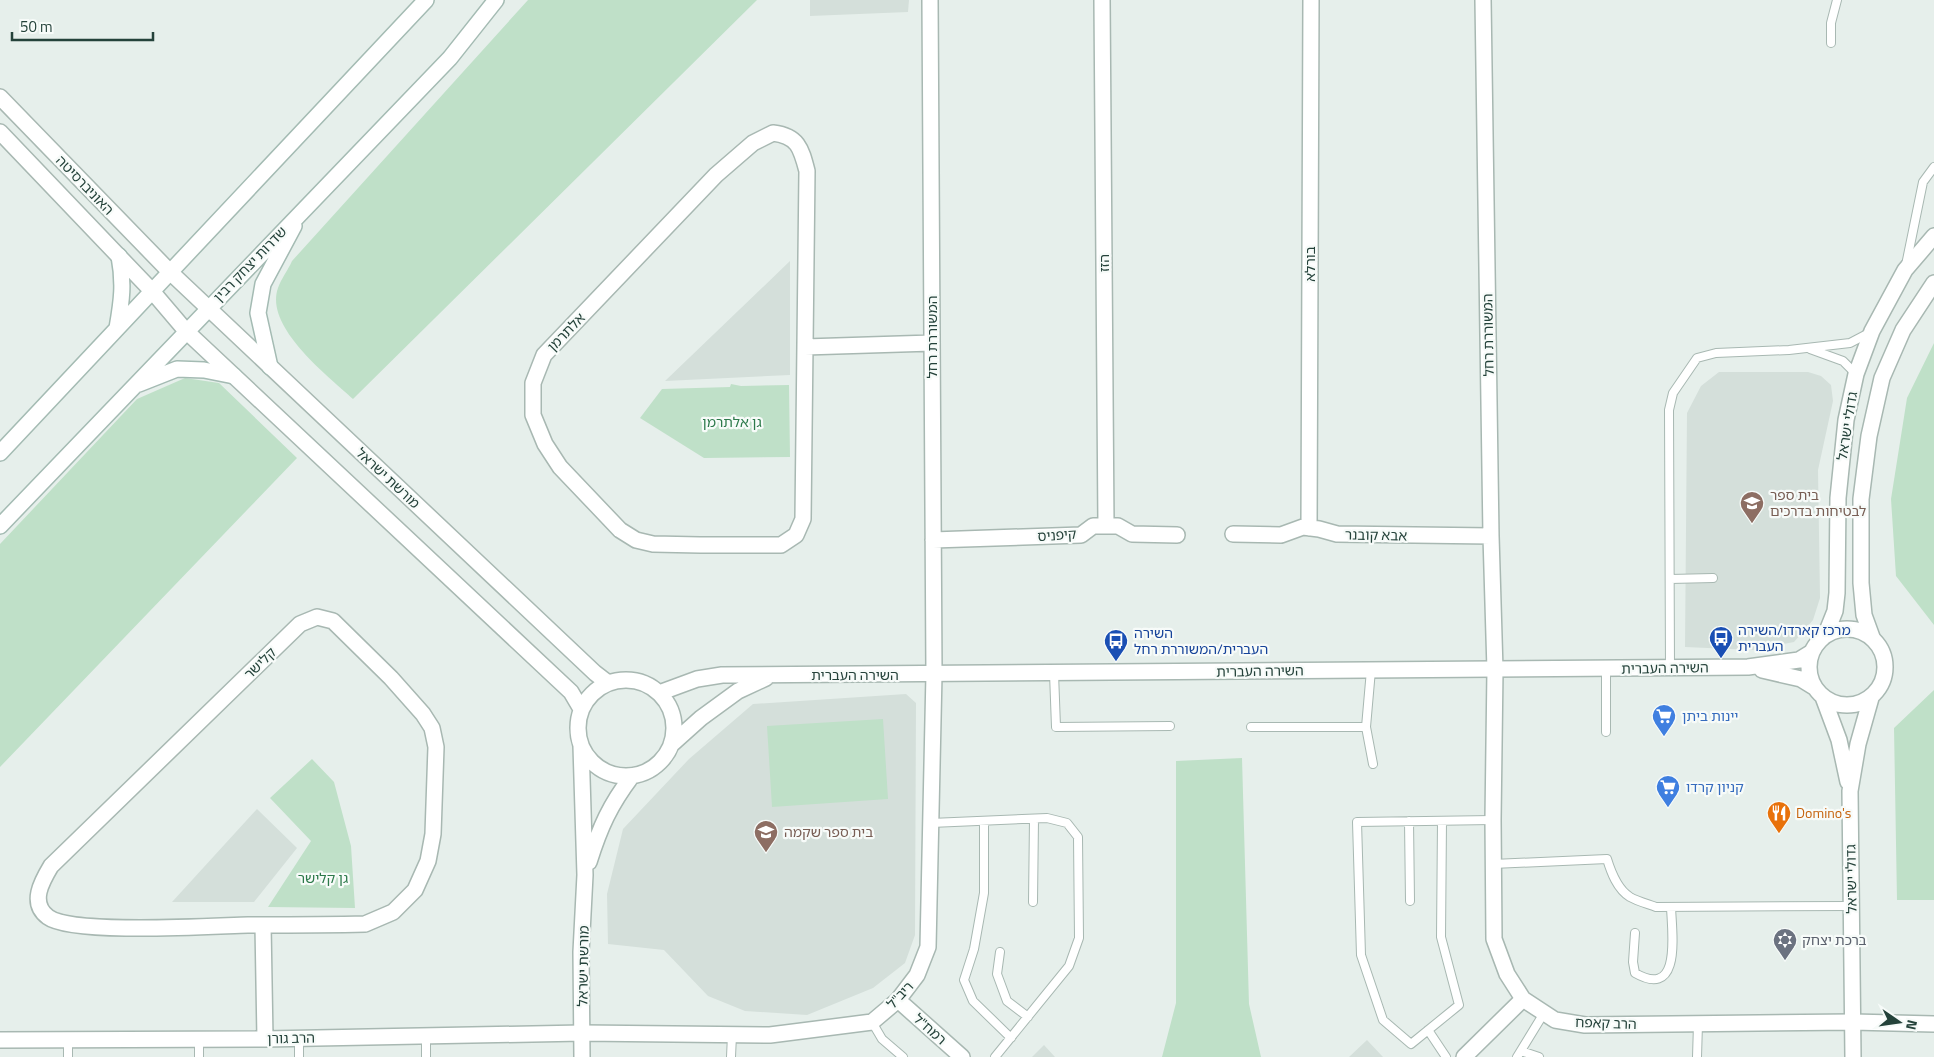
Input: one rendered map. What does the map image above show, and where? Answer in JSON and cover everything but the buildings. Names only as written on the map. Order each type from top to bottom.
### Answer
[{"type":"street","points":[[0,453],[426,0]]},
{"type":"street","name":"שדרות יצחק רבין","points":[[0,526],[450,58],[496,0]]},
{"type":"street","name":"המשוררת רחל","points":[[930,0],[934,674]]},
{"type":"street","name":"הזז","points":[[1102,0],[1106,526]]},
{"type":"street","name":"בורלא","points":[[1309,528],[1312,0]]},
{"type":"street","name":"המשוררת רחל","points":[[1483,0],[1491,536],[1495,670]]},
{"type":"street","name":"האוניברסיטה","points":[[0,97],[170,272]]},
{"type":"street","name":"האוניברסיטה","points":[[0,132],[152,291]]},
{"type":"street","name":"אלתרמן","points":[[772,133],[786,135],[796,142],[802,153],[806,171],[805,347],[803,519],[796,535],[781,545],[700,546],[653,544],[636,540],[620,530],[560,467],[545,444],[533,415],[533,383],[544,355],[716,175],[752,143],[772,133]]},
{"type":"street","points":[[270,368],[258,313],[263,284],[302,210]]},
{"type":"street","name":"גדולי ישראל","points":[[1825,636],[1834,611],[1837,593],[1838,498],[1846,420],[1856,374],[1872,331],[1905,270],[1934,236]]},
{"type":"street","points":[[117,328],[123,278],[119,256]]},
{"type":"street","name":"מורשת ישראל","points":[[170,272],[595,673],[608,683]]},
{"type":"street","name":"גדולי ישראל","points":[[1872,637],[1864,615],[1861,583],[1861,499],[1869,436],[1882,378],[1903,330],[1934,283]]},
{"type":"street","points":[[152,291],[186,331],[571,692],[581,709]]},
{"type":"street","points":[[805,347],[932,343]]},
{"type":"street","points":[[133,387],[177,369],[204,370],[234,376]]},
{"type":"street","name":"קיפניס","points":[[933,540],[1081,535],[1093,526],[1106,526]]},
{"type":"street","points":[[1106,526],[1118,526],[1132,534],[1177,535]]},
{"type":"street","name":"אבא קובנר","points":[[1234,534],[1281,535],[1302,528],[1319,528],[1337,534],[1491,536]]},
{"type":"street","name":"קלישר","points":[[317,618],[334,621],[391,678],[423,714],[432,728],[436,747],[433,834],[428,861],[416,890],[393,912],[365,924],[263,925],[117,928],[69,924],[48,917],[40,906],[38,894],[51,866],[300,624],[317,618]]},
{"type":"street","points":[[1848,628],[1861,630],[1872,637],[1879,645],[1884,656],[1886,668],[1879,690],[1860,704],[1847,706],[1834,703],[1819,692],[1809,670],[1812,652],[1825,636],[1836,630],[1848,628]]},
{"type":"street","name":"השירה העברית","points":[[659,693],[697,679],[722,675],[1748,667],[1799,660],[1812,652]]},
{"type":"street","name":"השירה העברית","points":[[1748,667],[1801,680],[1819,692]]},
{"type":"street","name":"הרב קאפח","points":[[1495,670],[1494,939],[1507,974],[1523,999],[1555,1020],[1585,1025],[1852,1022],[1934,1024]]},
{"type":"street","name":"ריב\"ל","points":[[872,1022],[898,1000],[917,975],[928,947],[934,674]]},
{"type":"street","name":"השירה העברית","points":[[672,744],[701,718],[738,691],[771,675]]},
{"type":"street","points":[[621,680],[635,680],[648,685],[659,693],[668,704],[673,717],[674,731],[672,744],[665,756],[656,766],[645,773],[632,776],[606,773],[596,766],[587,757],[581,746],[578,723],[581,709],[592,694],[608,683],[621,680]]},
{"type":"street","name":"גדולי ישראל","points":[[1819,692],[1839,740],[1850,791]]},
{"type":"street","name":"גדולי ישראל","points":[[1853,1057],[1850,791],[1858,744],[1870,698]]},
{"type":"street","name":"מורשת ישראל","points":[[581,746],[585,875],[582,952],[582,1057]]},
{"type":"street","name":"מורשת ישראל","points":[[585,875],[598,832],[614,800],[632,776]]},
{"type":"street","points":[[263,925],[265,1039]]},
{"type":"street","points":[[1464,1057],[1523,999]]},
{"type":"street","name":"רמח\"ל","points":[[898,1000],[962,1057]]},
{"type":"street","points":[[582,1032],[770,1035],[872,1022]]},
{"type":"street","name":"הרב גורן","points":[[0,1040],[265,1039],[582,1032]]},
{"type":"lane","points":[[1831,42],[1831,22],[1837,0]]},
{"type":"lane","points":[[1905,270],[1923,182],[1934,166]]},
{"type":"lane","points":[[1670,668],[1669,410],[1673,393],[1697,358],[1716,353],[1808,349],[1850,343],[1872,331]]},
{"type":"lane","points":[[1808,349],[1842,361],[1856,374]]},
{"type":"lane","points":[[1670,579],[1713,578]]},
{"type":"lane","points":[[1606,669],[1606,732]]},
{"type":"lane","points":[[1370,670],[1366,727],[1373,764]]},
{"type":"lane","points":[[1054,673],[1056,727],[1170,726]]},
{"type":"lane","points":[[1251,726],[1366,727]]},
{"type":"lane","points":[[931,823],[1047,818],[1067,823],[1078,837],[1078,938],[1070,966],[995,1057]]},
{"type":"lane","points":[[1033,902],[1034,819]]},
{"type":"lane","points":[[1442,821],[1441,937],[1460,1005],[1411,1044],[1383,1020],[1361,956],[1357,822],[1493,820]]},
{"type":"lane","points":[[984,821],[984,894],[974,949],[964,980],[973,1001],[1011,1038]]},
{"type":"lane","points":[[1409,821],[1410,901]]},
{"type":"lane","points":[[1493,864],[1607,859],[1611,871],[1621,888],[1630,897],[1656,907],[1851,906]]},
{"type":"lane","points":[[1635,933],[1633,962],[1635,973],[1645,979],[1657,980],[1669,970],[1672,953],[1671,907]]},
{"type":"lane","points":[[1000,952],[998,974],[1008,1001],[1028,1017]]},
{"type":"lane","points":[[1539,1057],[1519,1054],[1544,1013]]},
{"type":"lane","points":[[872,1022],[882,1039],[899,1056]]},
{"type":"lane","points":[[1697,1057],[1698,1024]]},
{"type":"lane","points":[[1428,1030],[1446,1057]]},
{"type":"lane","points":[[731,1057],[732,1035]]},
{"type":"lane","points":[[426,1036],[426,1057]]},
{"type":"lane","points":[[299,1038],[299,1057]]},
{"type":"lane","points":[[199,1039],[199,1057]]},
{"type":"lane","points":[[68,1040],[68,1057]]},
{"type":"shaded area","points":[[810,0],[909,0],[908,12],[810,16]]},
{"type":"shaded area","points":[[790,261],[790,375],[665,381]]},
{"type":"shaded area","name":"בית ספר לבטיחות בדרכים","points":[[1719,372],[1808,372],[1821,376],[1831,385],[1833,401],[1818,470],[1820,598],[1813,620],[1794,642],[1753,650],[1685,647],[1687,413],[1701,386]]},
{"type":"shaded area","name":"בית ספר שקמה","points":[[906,694],[916,703],[915,935],[905,963],[873,988],[807,1015],[745,1011],[708,996],[664,950],[608,944],[607,894],[623,829],[689,759],[753,704]]},
{"type":"shaded area","points":[[257,809],[297,848],[254,902],[172,902]]},
{"type":"shaded area","points":[[1367,1040],[1383,1057],[1349,1057]]},
{"type":"shaded area","points":[[1044,1045],[1055,1057],[1032,1057]]},
{"type":"green space","points":[[528,0],[757,0],[353,399],[301,350],[289,334],[280,319],[276,303],[279,285],[292,261]]},
{"type":"green space","points":[[1934,343],[1934,625],[1896,576],[1891,499],[1907,398]]},
{"type":"green space","points":[[185,378],[219,383],[297,458],[0,767],[0,544],[137,399]]},
{"type":"green space","name":"גן אלתרמן","points":[[731,384],[741,386],[789,385],[790,457],[704,458],[640,418],[662,389],[730,387]]},
{"type":"green space","points":[[1934,690],[1934,900],[1897,900],[1894,728]]},
{"type":"green space","points":[[883,719],[888,799],[772,807],[767,726]]},
{"type":"green space","points":[[1242,758],[1249,1004],[1261,1057],[1162,1057],[1176,1003],[1176,761]]},
{"type":"green space","name":"גן קלישר","points":[[312,759],[334,782],[351,846],[355,908],[268,907],[311,841],[270,798]]},
{"type":"place","name":"בית ספר לבטיחות בדרכים","points":[[1752,524]]},
{"type":"place","name":"מרכז קארדו/השירה העברית","points":[[1721,659]]},
{"type":"place","name":"השירה העברית/המשוררת רחל","points":[[1116,662]]},
{"type":"place","name":"יינות ביתן","points":[[1664,737]]},
{"type":"place","name":"קניון קרדו","points":[[1668,808]]},
{"type":"place","name":"Domino's","points":[[1779,834]]},
{"type":"place","name":"בית ספר שקמה","points":[[766,853]]},
{"type":"place","name":"ברכת יצחק","points":[[1785,961]]}]
